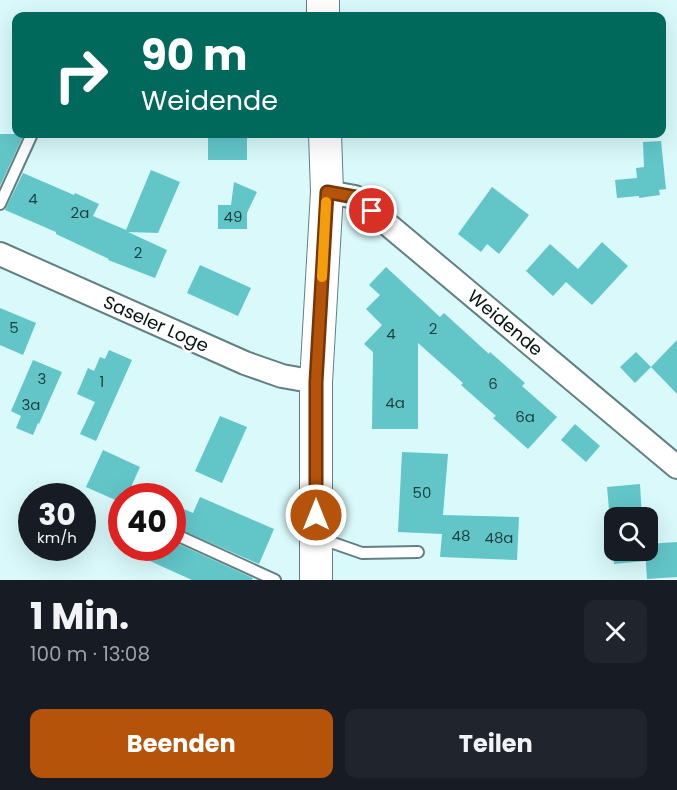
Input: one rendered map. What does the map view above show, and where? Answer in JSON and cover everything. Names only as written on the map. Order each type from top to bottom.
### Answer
[{"type":"street","points":[[316,580],[316,382],[327,192],[325,138]]},
{"type":"street","name":"Weidende","points":[[327,192],[355,197],[677,467]]},
{"type":"street","name":"Saseler Loge","points":[[0,254],[245,363],[282,376],[316,382]]},
{"type":"lane","points":[[0,204],[30,138]]},
{"type":"lane","points":[[316,537],[362,552],[418,552]]},
{"type":"lane","points":[[186,539],[275,580]]},
{"type":"building","points":[[0,134],[12,134],[12,138],[22,138],[0,186]]},
{"type":"building","points":[[208,138],[247,138],[247,160],[208,160]]},
{"type":"building","points":[[661,141],[666,189],[659,190],[660,195],[617,198],[615,180],[637,178],[636,168],[644,167],[643,142]]},
{"type":"building","points":[[151,170],[180,182],[158,233],[128,232],[167,250],[155,278],[108,260],[56,232],[5,210],[23,173],[99,204],[93,216],[126,230]]},
{"type":"building","points":[[234,182],[257,192],[247,213],[247,229],[218,229],[218,205],[231,205]]},
{"type":"building","points":[[492,187],[529,215],[499,254],[487,244],[481,252],[458,234]]},
{"type":"building","points":[[602,242],[628,266],[592,305],[566,282],[553,296],[526,271],[550,244],[578,269]]},
{"type":"building","points":[[200,265],[251,288],[238,316],[187,293]]},
{"type":"building","points":[[386,267],[440,317],[444,313],[489,354],[490,352],[525,383],[522,386],[557,417],[528,449],[493,418],[496,416],[461,385],[463,383],[418,343],[418,429],[372,429],[373,352],[364,344],[382,325],[366,309],[380,295],[369,285]]},
{"type":"building","points":[[0,308],[36,323],[23,355],[0,345]]},
{"type":"building","points":[[677,340],[677,394],[651,367]]},
{"type":"building","points":[[109,350],[132,360],[96,441],[80,434],[95,402],[77,394],[88,368],[94,371],[100,357],[105,359]]},
{"type":"building","points":[[636,352],[651,367],[635,383],[620,367]]},
{"type":"building","points":[[33,360],[62,372],[33,435],[16,428],[21,416],[11,411]]},
{"type":"building","points":[[220,416],[247,427],[222,483],[195,471]]},
{"type":"building","points":[[575,424],[600,446],[586,462],[561,440]]},
{"type":"building","points":[[103,450],[140,467],[133,483],[108,483],[108,497],[96,491],[96,483],[88,483]]},
{"type":"building","points":[[402,452],[448,454],[443,515],[519,517],[517,560],[440,557],[442,534],[398,532]]},
{"type":"building","points":[[640,484],[641,507],[609,507],[607,487]]},
{"type":"building","points":[[200,497],[274,529],[259,564],[186,532],[186,510],[193,513]]},
{"type":"building","points":[[677,542],[677,577],[647,579],[646,561],[658,561],[658,543]]},
{"type":"building","points":[[186,547],[253,578],[252,580],[192,580],[150,561],[186,561]]},
{"type":"building","points":[[614,561],[645,561],[614,564]]},
{"type":"slow traffic","points":[[322,277],[326,202]]},
{"type":"route","points":[[316,515],[316,382],[327,192],[355,197],[372,211]]}]
